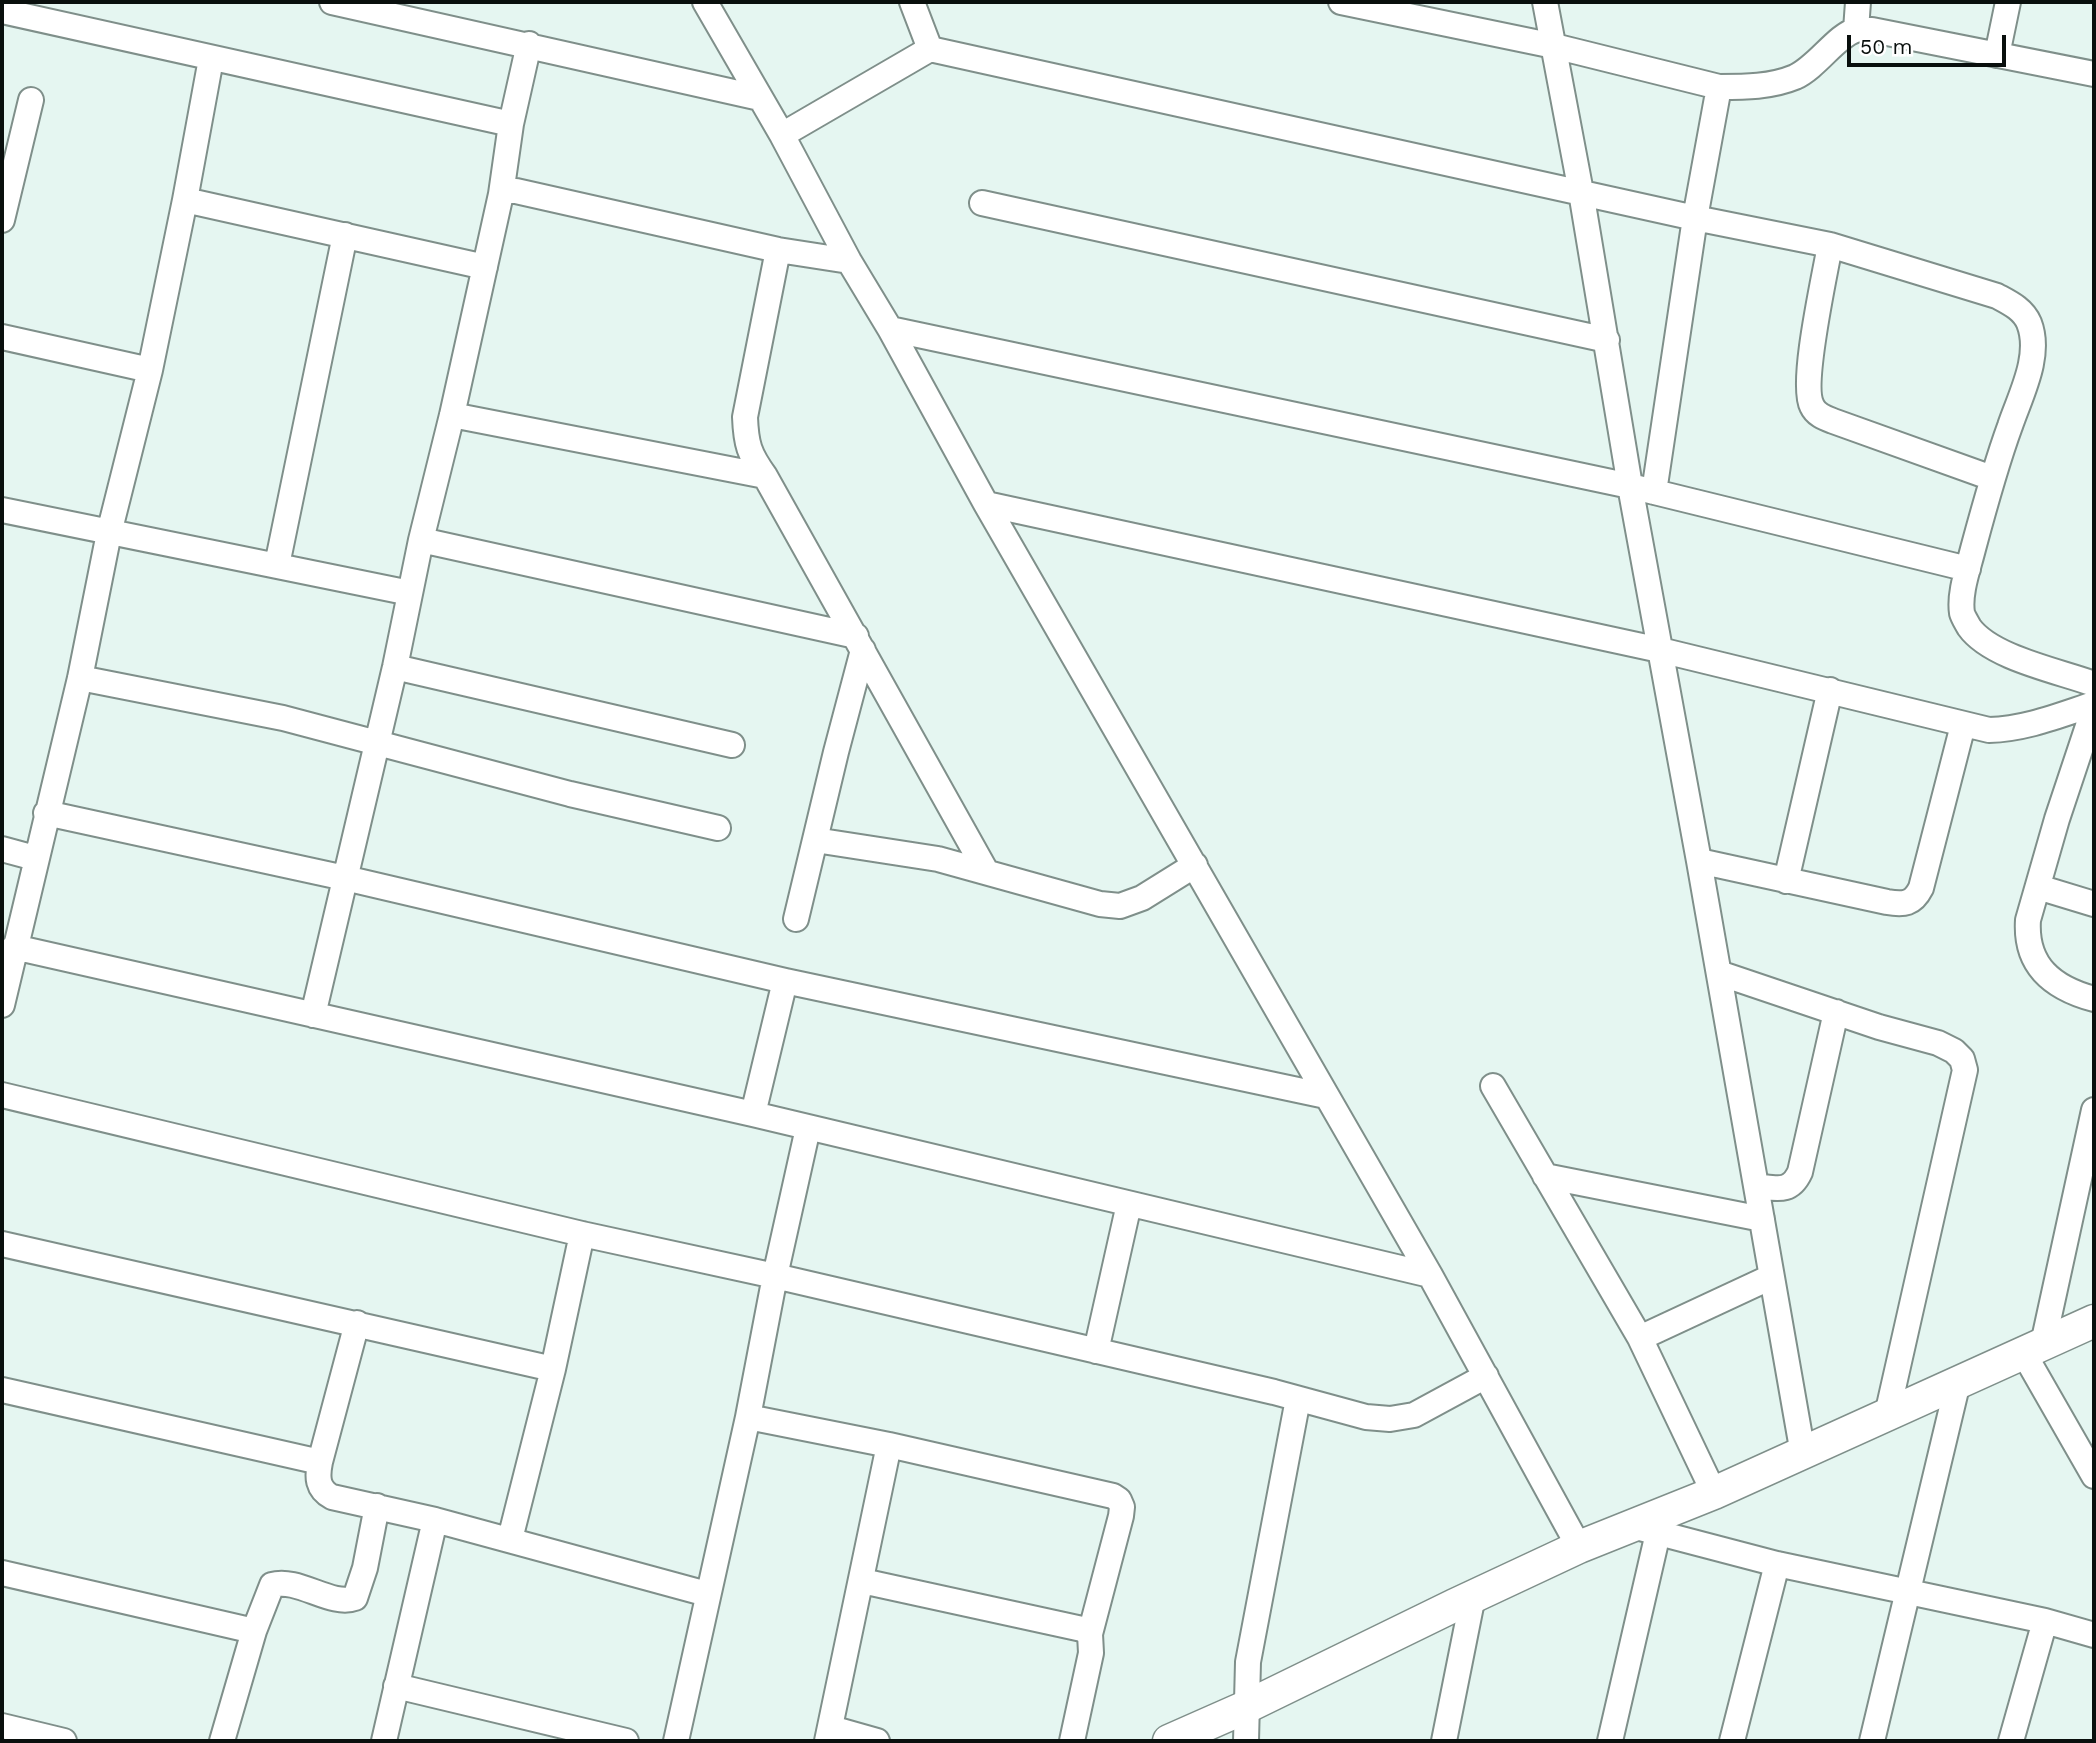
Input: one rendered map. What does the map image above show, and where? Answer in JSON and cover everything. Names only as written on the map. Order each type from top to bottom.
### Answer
[{"type":"street","points":[[332,2],[529,44],[760,98]]},
{"type":"street","points":[[705,2],[782,135],[849,261],[890,329],[986,504],[1430,1275],[1579,1548]]},
{"type":"street","points":[[912,2],[930,49]]},
{"type":"street","points":[[1341,2],[1553,46],[1719,87],[1753,87],[1796,76],[1817,63],[1843,38],[1856,30],[1872,30],[2094,74]]},
{"type":"street","points":[[1545,2],[1581,192],[1630,486],[1803,1454]]},
{"type":"street","points":[[1856,30],[1858,2]]},
{"type":"street","points":[[1997,55],[2008,2]]},
{"type":"street","points":[[14,9],[211,59],[511,124]]},
{"type":"street","points":[[313,1014],[485,267],[501,194],[511,124],[529,44]]},
{"type":"street","points":[[782,135],[930,49],[1695,218],[1830,245],[1997,296],[2018,308],[2024,315],[2029,323],[2033,344],[2029,371],[1992,478],[1968,569],[1962,614],[1971,629],[1986,643],[2011,655],[2094,684]]},
{"type":"street","points":[[2,1005],[80,678],[109,533],[150,370],[211,59]]},
{"type":"street","points":[[1654,492],[1695,218],[1719,87]]},
{"type":"street","points":[[2,220],[31,100]]},
{"type":"street","points":[[501,194],[516,191],[778,250],[849,261]]},
{"type":"street","points":[[185,200],[485,267]]},
{"type":"street","points":[[982,203],[1607,340]]},
{"type":"street","points":[[277,565],[345,235]]},
{"type":"street","points":[[1830,245],[1809,373],[1811,405],[1820,416],[1992,478]]},
{"type":"street","points":[[778,250],[745,417],[746,439],[751,456],[860,643],[986,871]]},
{"type":"street","points":[[890,329],[1630,486],[1968,569]]},
{"type":"street","points":[[2,337],[150,370]]},
{"type":"street","points":[[452,415],[765,476]]},
{"type":"street","points":[[986,504],[1660,650],[1989,730],[2009,730],[2094,706]]},
{"type":"street","points":[[2,510],[410,593]]},
{"type":"street","points":[[421,540],[860,643]]},
{"type":"street","points":[[796,919],[860,643]]},
{"type":"street","points":[[395,667],[732,745]]},
{"type":"street","points":[[80,678],[283,718],[570,794],[718,828]]},
{"type":"street","points":[[1786,881],[1830,690]]},
{"type":"street","points":[[2094,706],[2057,819],[2028,920],[2027,935],[2042,971],[2065,989],[2094,999]]},
{"type":"street","points":[[1699,861],[1899,904],[1909,903],[1916,898],[1921,888],[1963,725]]},
{"type":"street","points":[[46,813],[345,878],[785,981],[1326,1096]]},
{"type":"street","points":[[815,840],[938,859],[1100,904],[1120,906],[1142,898],[1195,865]]},
{"type":"street","points":[[2,849],[35,858]]},
{"type":"street","points":[[2038,887],[2094,904]]},
{"type":"street","points":[[14,947],[753,1114],[1430,1275]]},
{"type":"street","points":[[1719,973],[1938,1043],[1954,1051],[1962,1059],[1965,1070],[1887,1415]]},
{"type":"street","points":[[753,1114],[785,981]]},
{"type":"street","points":[[1756,1186],[1787,1188],[1795,1183],[1800,1172],[1836,1012]]},
{"type":"street","points":[[1493,1086],[1640,1338],[1714,1493]]},
{"type":"street","points":[[2,1095],[582,1234],[1096,1351],[1366,1417],[1390,1419],[1414,1415],[1486,1376]]},
{"type":"street","points":[[2094,1110],[2033,1348],[2094,1476]]},
{"type":"street","points":[[676,1741],[748,1418],[775,1276],[808,1128]]},
{"type":"street","points":[[1545,1176],[1762,1219]]},
{"type":"street","points":[[1096,1351],[1129,1204]]},
{"type":"street","points":[[510,1539],[553,1369],[582,1234]]},
{"type":"street","points":[[2,1244],[553,1369]]},
{"type":"street","points":[[1640,1338],[1771,1276]]},
{"type":"street","points":[[1170,1741],[1579,1548],[1645,1530],[1714,1493],[2094,1321]]},
{"type":"street","points":[[356,1323],[317,1476],[326,1494],[510,1539],[707,1594]]},
{"type":"street","points":[[1871,1741],[1958,1382]]},
{"type":"street","points":[[2,1390],[320,1462]]},
{"type":"street","points":[[1246,1741],[1248,1662],[1298,1399]]},
{"type":"street","points":[[748,1418],[889,1445],[1112,1496],[1119,1500],[1122,1507],[1121,1516],[1090,1634],[1091,1653],[1072,1741]]},
{"type":"street","points":[[877,1741],[829,1735],[889,1445]]},
{"type":"street","points":[[222,1741],[267,1591],[276,1583],[284,1583],[342,1599],[355,1598],[365,1568],[377,1506]]},
{"type":"street","points":[[383,1741],[435,1520]]},
{"type":"street","points":[[1645,1530],[1777,1564],[2045,1621],[2094,1635]]},
{"type":"street","points":[[1610,1741],[1645,1530]]},
{"type":"street","points":[[1732,1741],[1777,1564]]},
{"type":"street","points":[[2,1573],[254,1631]]},
{"type":"street","points":[[862,1581],[1082,1629],[1090,1634]]},
{"type":"street","points":[[1444,1741],[1474,1596]]},
{"type":"street","points":[[2011,1741],[2045,1621]]},
{"type":"street","points":[[396,1686],[532,1730],[626,1741]]},
{"type":"street","points":[[2,1726],[64,1741]]}]
